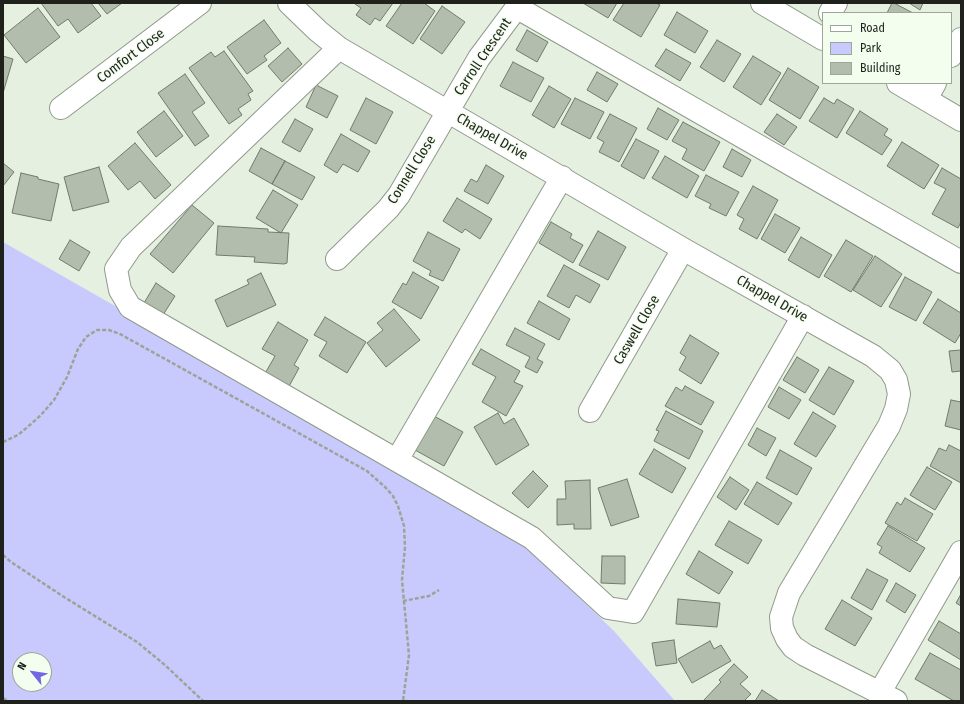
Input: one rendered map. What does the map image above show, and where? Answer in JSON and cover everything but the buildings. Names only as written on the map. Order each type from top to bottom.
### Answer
[{"type":"street","name":"Comfort Close","points":[[61,108],[200,3]]},
{"type":"street","name":"Chappel Drive","points":[[289,3],[318,31],[340,48],[683,249],[803,316],[882,363],[890,370],[896,380],[899,394],[896,409],[889,426],[789,593],[780,617],[782,628],[793,647],[888,697]]},
{"type":"street","points":[[762,3],[821,33]]},
{"type":"street","points":[[831,12],[836,3]]},
{"type":"street","points":[[518,5],[961,262]]},
{"type":"street","name":"Carroll Crescent","points":[[447,111],[479,58],[518,5]]},
{"type":"street","points":[[952,54],[961,38]]},
{"type":"street","points":[[340,48],[131,247],[116,269],[120,290],[130,307],[532,538],[608,608],[633,612],[803,316]]},
{"type":"street","points":[[902,84],[930,91],[961,120]]},
{"type":"street","name":"Connell Close","points":[[337,259],[388,209],[399,195],[447,111]]},
{"type":"street","points":[[397,460],[562,177]]},
{"type":"street","name":"Caswell Close","points":[[590,411],[683,249]]},
{"type":"street","points":[[888,697],[961,552]]},
{"type":"path","points":[[3,442],[18,435],[41,415],[54,400],[61,388],[78,349],[86,337],[97,330],[109,330],[120,334],[359,466],[375,477],[385,487],[398,506],[404,526],[405,547],[402,580],[409,655],[403,701]]},
{"type":"path","points":[[3,555],[11,562],[64,597],[137,642],[165,665],[203,701]]},
{"type":"path","points":[[403,601],[429,596],[439,590]]},
{"type":"path","points":[[3,698],[8,701]]},
{"type":"green space","points":[[3,242],[390,463],[517,538],[614,631],[675,701],[3,701]]}]
